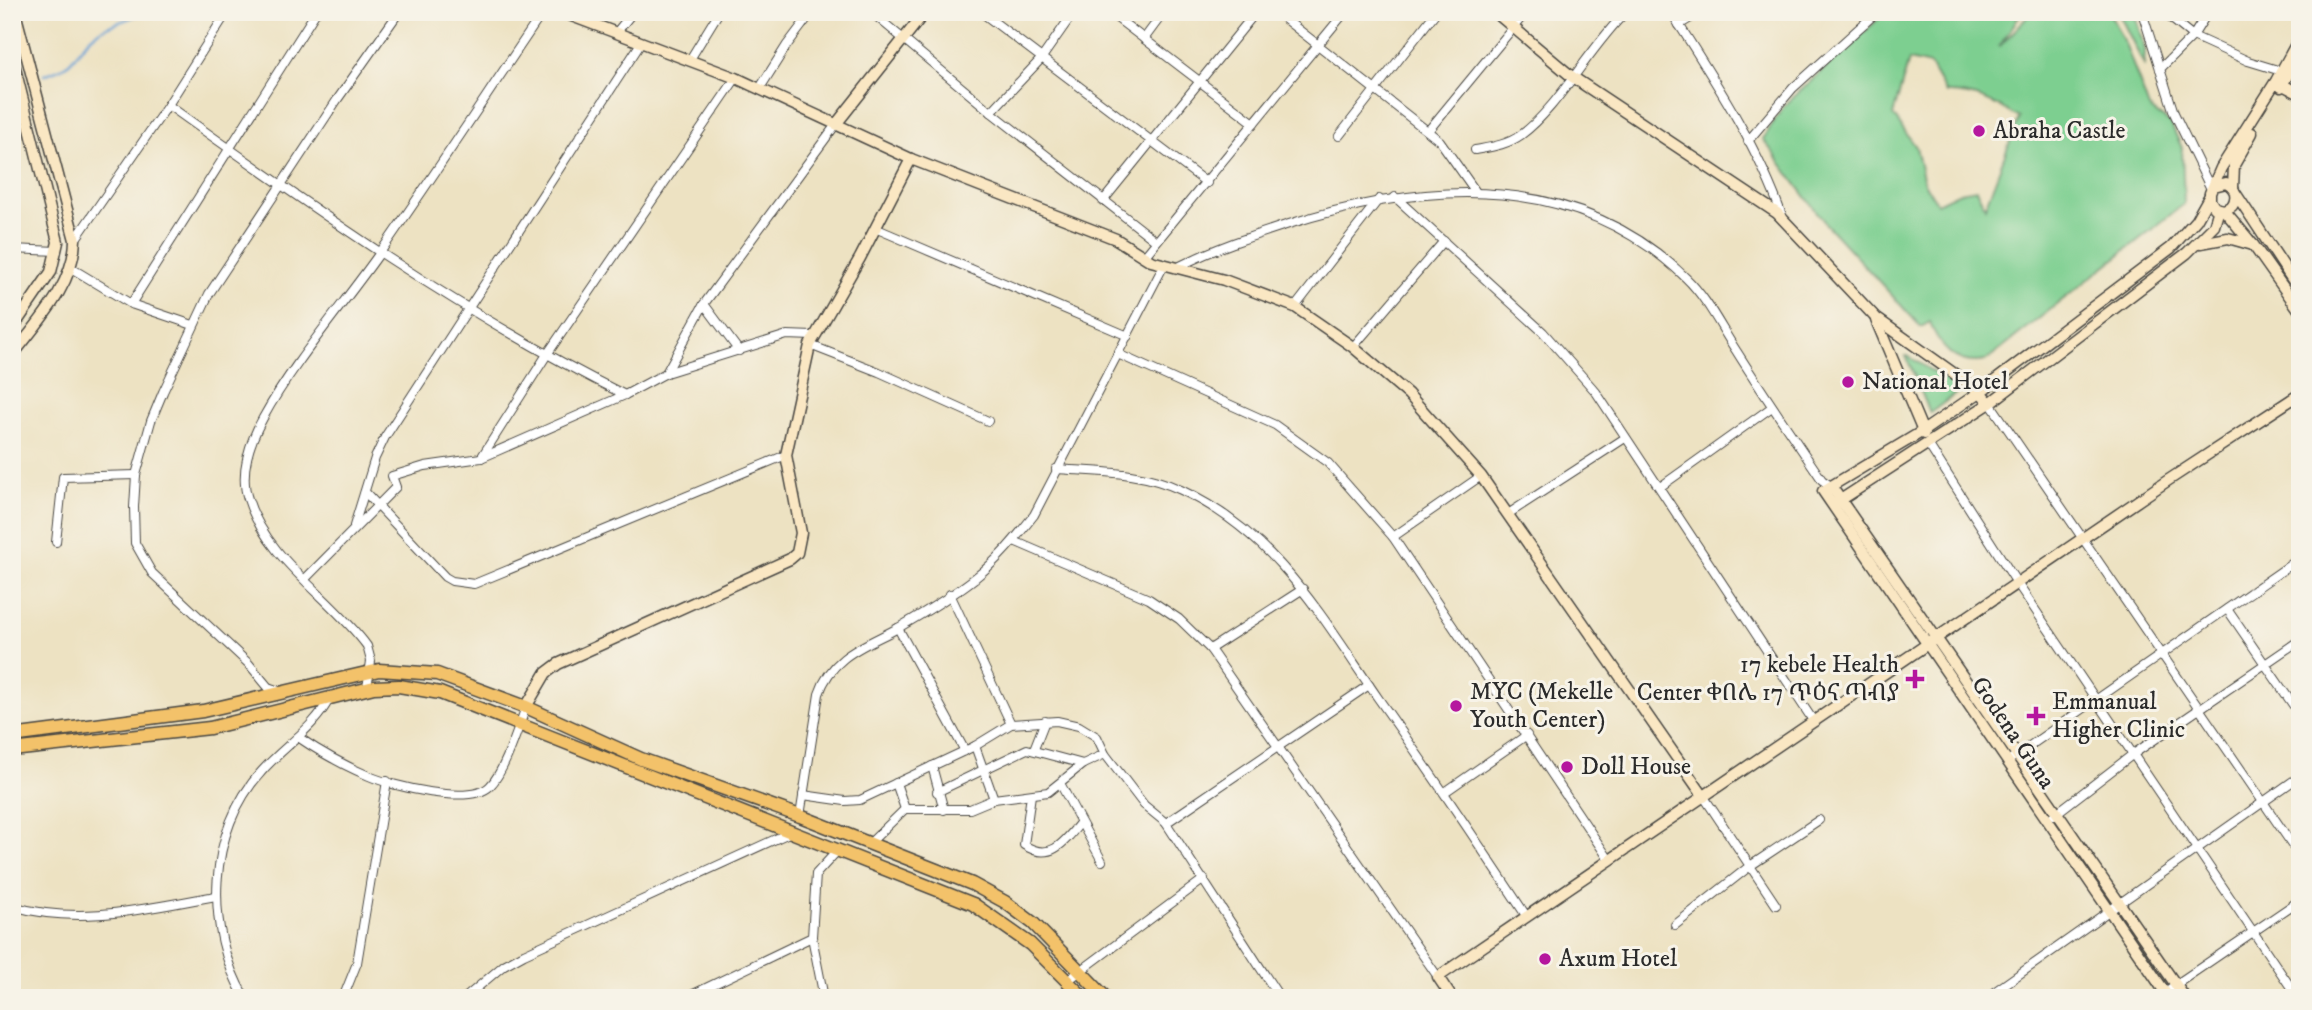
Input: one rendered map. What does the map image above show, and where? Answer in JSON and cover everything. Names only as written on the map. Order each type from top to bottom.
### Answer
[{"type":"main road","points":[[12,736],[203,711],[370,671],[437,674],[526,707],[641,759],[871,842],[972,884],[1005,902],[1033,923],[1106,998]]},
{"type":"main road","points":[[12,750],[210,728],[367,688],[399,686],[440,692],[673,787],[794,831],[957,896],[989,913],[1030,944],[1084,998]]},
{"type":"main road","points":[[636,772],[641,759]]},
{"type":"main road","points":[[673,787],[678,773]]},
{"type":"street","points":[[12,356],[51,304],[71,268],[75,240],[15,12]]},
{"type":"street","points":[[75,240],[168,105],[227,12]]},
{"type":"street","points":[[131,304],[316,12]]},
{"type":"street","points":[[279,691],[268,687],[249,664],[152,573],[142,558],[132,529],[136,475],[151,421],[209,294],[337,100],[399,12]]},
{"type":"street","points":[[367,688],[371,656],[361,639],[274,545],[247,498],[248,454],[269,408],[380,252],[542,12]]},
{"type":"street","points":[[561,12],[760,88],[911,159],[1116,239],[1144,257],[1164,265],[1180,266],[1294,307],[1353,347],[1408,394],[1481,476],[1776,905]]},
{"type":"street","points":[[616,33],[633,12]]},
{"type":"street","points":[[689,61],[719,12]]},
{"type":"street","points":[[760,88],[787,44],[812,12]]},
{"type":"street","points":[[871,12],[991,112],[1156,241]]},
{"type":"street","points":[[666,373],[704,304],[837,124],[925,12]]},
{"type":"street","points":[[981,12],[1207,183]]},
{"type":"street","points":[[991,112],[1041,59],[1074,12]]},
{"type":"street","points":[[1109,12],[1254,123]]},
{"type":"street","points":[[1144,39],[1164,12]]},
{"type":"street","points":[[1103,201],[1256,12]]},
{"type":"street","points":[[1276,12],[1440,141],[1476,192]]},
{"type":"street","points":[[1144,257],[1345,12]]},
{"type":"street","points":[[1339,136],[1436,12]]},
{"type":"street","points":[[1495,12],[1571,76],[1759,199],[1783,219],[1875,318],[1980,391],[2202,708],[2300,856]]},
{"type":"street","points":[[1428,131],[1526,12]]},
{"type":"street","points":[[1475,150],[1505,144],[1520,136],[1541,118],[1571,76],[1626,12]]},
{"type":"street","points":[[1671,12],[1770,179],[1783,219]]},
{"type":"street","points":[[1679,25],[1700,12]]},
{"type":"street","points":[[1748,141],[1793,88],[1877,12]]},
{"type":"street","points":[[2142,12],[2174,113],[2211,191],[2212,205],[2221,210],[2254,246],[2300,311]]},
{"type":"street","points":[[2163,12],[2193,36],[2248,61],[2262,63],[2300,94]]},
{"type":"street","points":[[2160,69],[2193,36],[2208,12]]},
{"type":"street","points":[[1837,502],[1990,403],[2049,355],[2199,244],[2214,226],[2221,210],[2232,206],[2232,172],[2237,157],[2282,78],[2300,37]]},
{"type":"street","points":[[353,530],[385,437],[641,43]]},
{"type":"street","points":[[1180,266],[1232,243],[1379,200],[1421,193],[1476,192],[1535,199],[1578,210],[1634,236],[1687,279],[1826,486],[1923,431],[2171,248],[2196,220],[2221,168],[2300,52]]},
{"type":"street","points":[[12,56],[57,234],[57,251],[44,285],[12,329]]},
{"type":"street","points":[[481,458],[546,356],[736,78]]},
{"type":"street","points":[[2282,78],[2300,81]]},
{"type":"street","points":[[168,105],[380,252],[546,356],[625,395]]},
{"type":"street","points":[[298,737],[371,777],[440,794],[478,793],[490,786],[526,707],[546,673],[558,664],[790,559],[797,553],[801,533],[786,455],[812,340],[876,228],[911,159]]},
{"type":"street","points":[[2211,191],[2226,183],[2234,190],[2300,291]]},
{"type":"street","points":[[1395,197],[1543,332],[1596,392],[1814,722]]},
{"type":"street","points":[[1294,307],[1379,200]]},
{"type":"street","points":[[876,228],[1128,336]]},
{"type":"street","points":[[2199,244],[2228,238],[2254,246]]},
{"type":"street","points":[[1353,347],[1444,241]]},
{"type":"street","points":[[12,249],[57,251]]},
{"type":"street","points":[[800,816],[819,694],[825,677],[838,661],[863,644],[898,628],[992,565],[1014,541],[1034,515],[1164,265]]},
{"type":"street","points":[[71,268],[131,304],[193,325]]},
{"type":"street","points":[[704,304],[739,351]]},
{"type":"street","points":[[1875,318],[1928,444],[2095,700],[2298,998]]},
{"type":"street","points":[[305,579],[376,504],[396,487],[392,476],[425,466],[481,458],[625,395],[666,373],[787,335],[812,340],[988,421]]},
{"type":"street","points":[[2042,344],[2049,355]]},
{"type":"street","points":[[1119,355],[1275,425],[1328,463],[1393,537],[1610,861]]},
{"type":"street","points":[[1438,977],[2300,394]]},
{"type":"street","points":[[1660,487],[1772,407]]},
{"type":"street","points":[[1508,514],[1625,438]]},
{"type":"street","points":[[365,492],[445,576],[452,581],[474,584],[786,455]]},
{"type":"street","points":[[1056,469],[1144,476],[1182,490],[1273,553],[1303,589],[1445,792],[1527,917]]},
{"type":"street","points":[[56,542],[60,485],[63,477],[136,475]]},
{"type":"street","points":[[1393,537],[1481,476]]},
{"type":"street","name":"Godena Guna","points":[[1826,486],[1931,642],[2046,821],[2167,995]]},
{"type":"street","points":[[1014,541],[1149,599],[1180,619],[1210,649],[1452,998]]},
{"type":"street","points":[[2008,761],[2299,561]]},
{"type":"street","points":[[1210,649],[1303,589]]},
{"type":"street","points":[[950,594],[1012,724]]},
{"type":"street","points":[[2227,609],[2300,715]]},
{"type":"street","points":[[898,628],[965,751]]},
{"type":"street","points":[[2046,821],[2132,755],[2300,640]]},
{"type":"street","name":"Godena Guna","points":[[1931,642],[2018,753],[2056,813],[2185,998]]},
{"type":"street","points":[[1166,823],[1369,685]]},
{"type":"street","points":[[245,998],[226,950],[216,896],[223,845],[236,808],[263,770],[315,722],[331,696]]},
{"type":"street","points":[[803,794],[845,802],[860,800],[965,751],[1012,724],[1057,720],[1089,730],[1097,737],[1105,754],[1144,805],[1166,823],[1280,998]]},
{"type":"street","points":[[1034,749],[1045,721]]},
{"type":"street","points":[[1445,792],[1527,735]]},
{"type":"street","points":[[975,746],[981,771],[994,799]]},
{"type":"street","points":[[937,792],[1019,752],[1034,749],[1083,764]]},
{"type":"street","points":[[871,842],[905,809],[970,809],[994,799],[1048,792],[1061,785],[1083,764],[1105,754]]},
{"type":"street","points":[[932,766],[944,810]]},
{"type":"street","points":[[1993,992],[2300,776]]},
{"type":"street","points":[[343,998],[358,963],[387,781]]},
{"type":"street","points":[[896,783],[905,809]]},
{"type":"street","points":[[1061,785],[1102,861]]},
{"type":"street","points":[[1031,795],[1024,845],[1030,849],[1045,853],[1059,848],[1080,823]]},
{"type":"street","points":[[1675,925],[1750,866],[1819,820]]},
{"type":"street","points":[[466,998],[504,965],[524,954],[794,831]]},
{"type":"street","points":[[824,998],[812,937],[816,874],[838,850]]},
{"type":"street","points":[[1067,981],[1204,879]]},
{"type":"street","points":[[12,906],[63,915],[98,917],[216,896]]},
{"type":"street","points":[[2167,995],[2177,985],[2300,900]]},
{"type":"street","points":[[685,998],[812,937]]},
{"type":"green space","points":[[1886,12],[2022,12],[1999,47],[2032,12],[2109,12],[2126,46],[2149,108],[2171,124],[2182,148],[2184,204],[1985,361],[1965,361],[1944,347],[1930,322],[1921,327],[1826,224],[1763,139],[1784,106]],"holes":[[[1909,60],[1930,65],[1946,93],[1984,100],[2019,118],[1985,207],[1976,189],[1960,192],[1937,203],[1924,183],[1916,147],[1893,115]]]},
{"type":"green space","points":[[2118,12],[2134,12],[2145,50],[2144,65]]},
{"type":"green space","points":[[1908,356],[1961,390],[1930,413]]},
{"type":"waterway","points":[[44,75],[69,63],[96,33],[144,12]]},
{"type":"place","name":"Abraha Castle","points":[[1979,131]]},
{"type":"place","name":"National Hotel","points":[[1848,382]]},
{"type":"place","name":"17 kebele Health Center ቀበሌ 17 ጥዕና ጣብያ","points":[[1915,679]]},
{"type":"place","name":"MYC (Mekelle Youth Center)","points":[[1456,706]]},
{"type":"place","name":"Emmanual Higher Clinic","points":[[2036,716]]},
{"type":"place","name":"Doll House","points":[[1567,767]]},
{"type":"place","name":"Axum Hotel","points":[[1545,959]]}]
